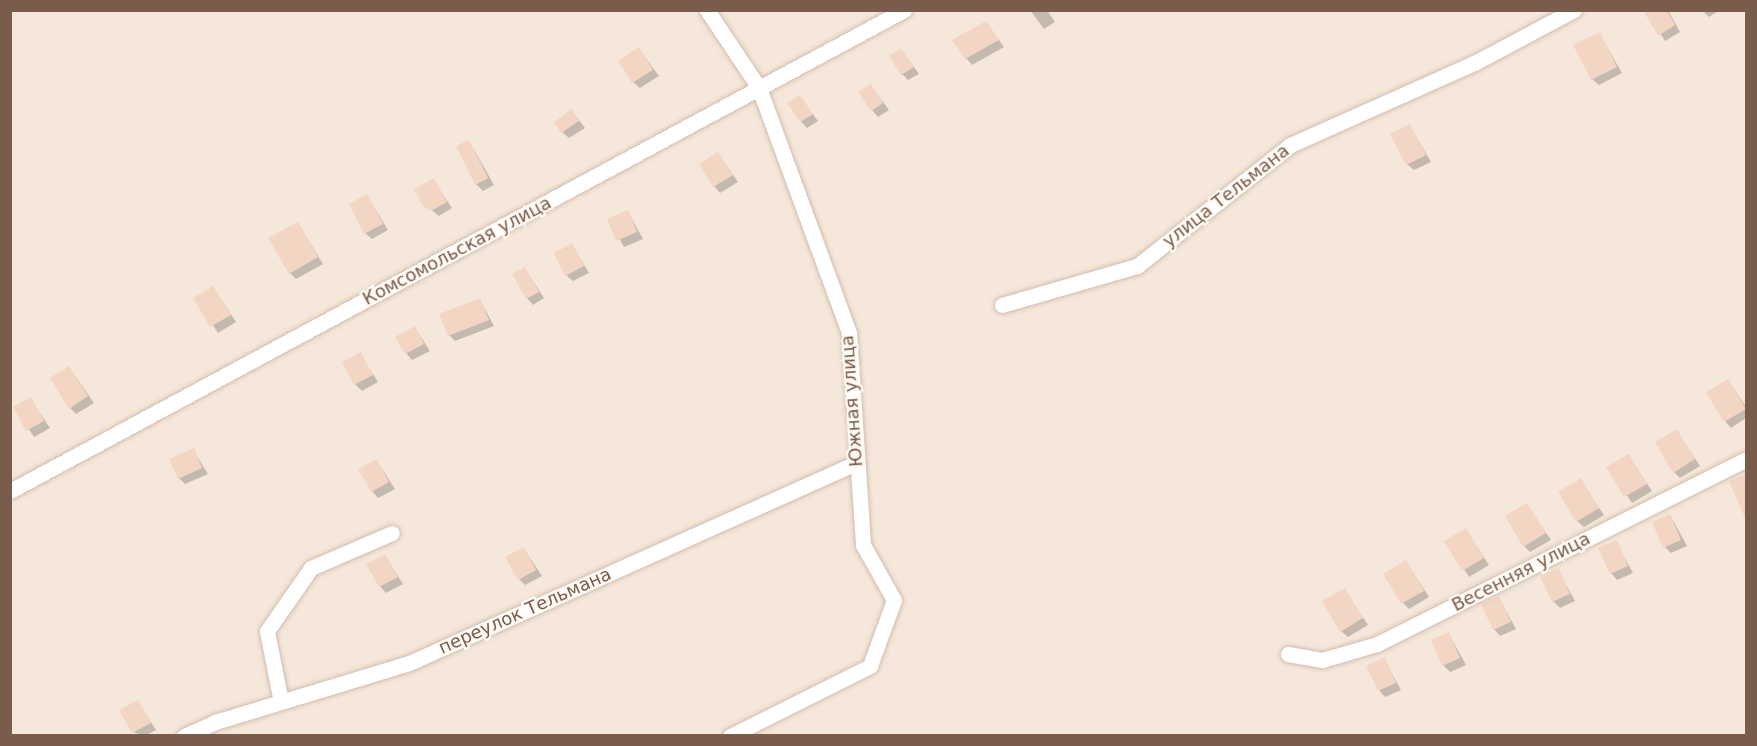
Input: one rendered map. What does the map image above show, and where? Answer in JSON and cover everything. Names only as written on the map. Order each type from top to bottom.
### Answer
[{"type":"street","name":"Южная улица","points":[[707,10],[759,88],[849,333],[863,545],[894,600],[870,666],[730,735]]},
{"type":"street","name":"Комсомольская улица","points":[[10,492],[904,10]]},
{"type":"street","name":"улица Тельмана","points":[[1002,305],[1137,266],[1290,145],[1476,62],[1574,10]]},
{"type":"street","name":"Весенняя улица","points":[[1288,654],[1322,660],[1377,644],[1746,459]]},
{"type":"street","name":"переулок Тельмана","points":[[184,735],[214,722],[409,663],[856,463]]},
{"type":"street","points":[[281,702],[267,631],[311,568],[392,533]]},
{"type":"shaded area","points":[[11,11],[1746,11],[1746,735],[11,735]]},
{"type":"building","points":[[1643,10],[1667,10],[1675,25],[1658,36]]},
{"type":"building","points":[[986,21],[999,40],[965,59],[952,40]]},
{"type":"building","points":[[1600,32],[1617,67],[1591,80],[1573,45]]},
{"type":"building","points":[[639,47],[653,70],[632,83],[618,61]]},
{"type":"building","points":[[901,48],[914,67],[901,75],[889,56]]},
{"type":"building","points":[[871,84],[883,103],[871,111],[858,92]]},
{"type":"building","points":[[800,95],[813,114],[800,122],[787,103]]},
{"type":"building","points":[[572,109],[579,121],[561,133],[554,122]]},
{"type":"building","points":[[1410,124],[1426,155],[1406,165],[1390,134]]},
{"type":"building","points":[[469,140],[488,178],[475,185],[456,146]]},
{"type":"building","points":[[718,152],[733,175],[713,187],[699,164]]},
{"type":"building","points":[[434,178],[447,202],[431,211],[423,206],[414,189]]},
{"type":"building","points":[[367,194],[383,224],[364,234],[349,204]]},
{"type":"building","points":[[628,210],[637,232],[616,241],[607,219]]},
{"type":"building","points":[[298,222],[318,257],[289,274],[268,238]]},
{"type":"building","points":[[572,243],[584,266],[565,276],[554,253]]},
{"type":"building","points":[[525,267],[539,292],[526,299],[512,274]]},
{"type":"building","points":[[213,286],[231,315],[210,327],[193,298]]},
{"type":"building","points":[[480,298],[489,320],[448,336],[439,314]]},
{"type":"building","points":[[415,326],[424,344],[405,354],[395,337]]},
{"type":"building","points":[[361,352],[373,375],[354,385],[342,362]]},
{"type":"building","points":[[69,366],[88,396],[69,409],[50,378]]},
{"type":"building","points":[[1728,379],[1746,409],[1724,422],[1706,392]]},
{"type":"building","points":[[31,397],[44,421],[26,431],[13,407]]},
{"type":"building","points":[[1677,429],[1695,459],[1673,473],[1655,442]]},
{"type":"building","points":[[194,448],[202,468],[178,479],[169,459]]},
{"type":"building","points":[[1629,454],[1647,484],[1624,497],[1606,467]]},
{"type":"building","points":[[377,459],[389,482],[371,492],[358,469]]},
{"type":"building","points":[[1746,474],[1746,520],[1729,481]]},
{"type":"building","points":[[1581,478],[1599,508],[1576,522],[1558,492]]},
{"type":"building","points":[[1527,503],[1546,533],[1523,547],[1505,516]]},
{"type":"building","points":[[1670,514],[1681,540],[1663,548],[1652,522]]},
{"type":"building","points":[[1466,528],[1484,558],[1462,571],[1444,541]]},
{"type":"building","points":[[1617,540],[1628,566],[1610,574],[1598,548]]},
{"type":"building","points":[[524,547],[536,570],[518,580],[505,557]]},
{"type":"building","points":[[385,554],[398,577],[379,587],[366,564]]},
{"type":"building","points":[[1406,560],[1424,591],[1401,604],[1383,574]]},
{"type":"building","points":[[1559,568],[1570,594],[1552,602],[1540,576]]},
{"type":"building","points":[[1345,588],[1363,618],[1340,632],[1322,601]]},
{"type":"building","points":[[1499,596],[1511,622],[1493,630],[1481,604]]},
{"type":"building","points":[[1449,632],[1460,658],[1442,666],[1431,640]]},
{"type":"building","points":[[1385,657],[1396,683],[1378,691],[1366,666]]},
{"type":"building","points":[[138,700],[151,723],[132,733],[119,710]]}]
